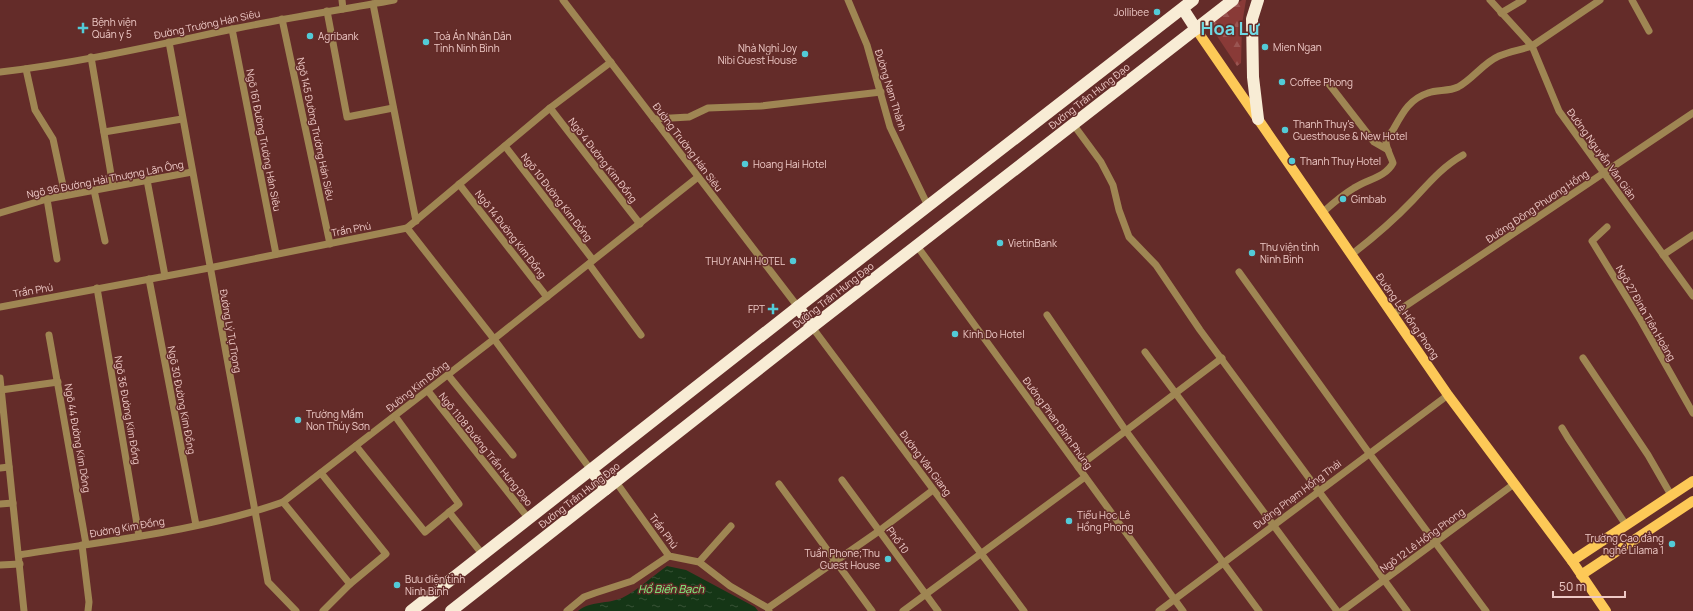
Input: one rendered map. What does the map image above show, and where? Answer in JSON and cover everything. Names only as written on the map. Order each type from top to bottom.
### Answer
[{"type":"highway","name":"Đường Trân Hưng Đạo","points":[[411,611],[928,206],[1180,4],[1193,0]]},
{"type":"highway","name":"Đường Trân Hưng Đạo","points":[[450,611],[1233,0]]},
{"type":"highway","points":[[1258,0],[1252,19],[1253,77],[1258,119]]},
{"type":"highway","points":[[1180,4],[1196,29]]},
{"type":"highway","points":[[798,307],[812,327]]},
{"type":"highway","points":[[591,470],[606,489]]},
{"type":"main road","name":"Đuờng Lê Hồng Phong","points":[[1196,29],[1448,395],[1572,561],[1606,611]]},
{"type":"main road","points":[[1572,561],[1693,481]]},
{"type":"main road","points":[[1581,575],[1693,501]]},
{"type":"street","points":[[342,0],[343,9]]},
{"type":"street","name":"Đường Trường Hán Siêu","points":[[0,72],[26,69],[282,19],[394,0]]},
{"type":"street","name":"Đường Trường Hán Siêu","points":[[563,0],[798,307]]},
{"type":"street","name":"Đường Nam Thành","points":[[848,0],[867,45],[890,127],[928,206]]},
{"type":"street","name":"Đường Nguyễn Văn Giản","points":[[1490,0],[1532,46],[1559,111],[1693,296]]},
{"type":"street","points":[[1501,13],[1523,0]]},
{"type":"street","points":[[1322,212],[1355,187],[1382,175],[1390,168],[1393,163],[1386,145],[1386,138],[1393,131],[1399,117],[1407,106],[1426,93],[1447,91],[1458,87],[1485,64],[1499,56],[1520,51],[1532,46],[1600,0]]},
{"type":"street","points":[[1632,0],[1649,31]]},
{"type":"street","points":[[373,4],[416,221]]},
{"type":"street","points":[[327,11],[347,117],[393,108]]},
{"type":"street","name":"Ngõ 145 Đường Trường Hán Siêu","points":[[282,19],[330,244]]},
{"type":"street","name":"Ngõ 161 Đường Trường Hán Siêu","points":[[232,29],[276,254]]},
{"type":"street","name":"Đường Lý Tự Trọng","points":[[169,42],[209,268],[268,582],[296,611]]},
{"type":"street","points":[[91,57],[113,186]]},
{"type":"street","points":[[591,470],[494,339],[407,228],[550,108],[611,62]]},
{"type":"street","points":[[26,69],[35,110],[53,140],[65,195]]},
{"type":"street","points":[[1329,84],[1374,142],[1388,150]]},
{"type":"street","points":[[654,119],[689,117],[708,108],[761,106],[881,92]]},
{"type":"street","name":"Ngõ 4 Đường Kim Đồng","points":[[550,108],[640,224]]},
{"type":"street","name":"Đường Đông Phương Hồng","points":[[1392,315],[1693,113]]},
{"type":"street","points":[[104,132],[182,119]]},
{"type":"street","points":[[1073,124],[1101,162],[1113,185],[1119,210],[1129,236],[1156,265],[1407,611]]},
{"type":"street","name":"Ngõ 10 Đường Kim Đồng","points":[[505,146],[591,262],[641,335]]},
{"type":"street","points":[[1351,255],[1398,214],[1437,174],[1454,160],[1463,155]]},
{"type":"street","name":"Ngõ 96 Đường Hải Thượng Lãn Ông","points":[[0,213],[65,195],[192,172]]},
{"type":"street","name":"Đường Kim Đồng","points":[[19,555],[139,536],[196,525],[255,512],[283,502],[428,391],[698,177]]},
{"type":"street","points":[[147,180],[166,276]]},
{"type":"street","name":"Ngõ 14 Đường Kim Đồng","points":[[459,184],[547,297]]},
{"type":"street","points":[[94,190],[104,241]]},
{"type":"street","points":[[47,199],[57,259]]},
{"type":"street","name":"Ngõ 27 Đinh Tiên Hoàng","points":[[1607,227],[1592,241],[1641,321],[1693,413]]},
{"type":"street","name":"Trần Phú","points":[[0,307],[209,268],[407,228]]},
{"type":"street","points":[[1663,254],[1693,235]]},
{"type":"street","name":"Đường Phan Đình Phùng","points":[[916,246],[1183,611]]},
{"type":"street","points":[[1239,272],[1369,453],[1486,611]]},
{"type":"street","name":"Ngõ 30 Đường Kim Đồng","points":[[149,279],[196,525]]},
{"type":"street","name":"Ngõ 36 Đường Kim Đồng","points":[[97,288],[139,536]]},
{"type":"street","points":[[1047,315],[1126,431],[1259,611]]},
{"type":"street","name":"Đường Vân Giang","points":[[812,327],[1024,611]]},
{"type":"street","name":"Ngõ 44 Đường Kim Dông","points":[[49,335],[84,545],[89,602],[88,611]]},
{"type":"street","points":[[1145,352],[1337,611]]},
{"type":"street","points":[[1078,467],[1222,358]]},
{"type":"street","points":[[1583,358],[1648,455],[1671,496]]},
{"type":"street","points":[[448,375],[513,455]]},
{"type":"street","points":[[0,378],[24,611]]},
{"type":"street","points":[[1,390],[58,382]]},
{"type":"street","name":"Ngõ 1108 Đường Trần Hưng Đạo","points":[[428,391],[529,519]]},
{"type":"street","name":"Đường Phạm Hống Thái","points":[[1159,611],[1273,524],[1448,395]]},
{"type":"street","points":[[356,446],[425,532],[459,504],[395,416]]},
{"type":"street","points":[[1562,428],[1626,525]]},
{"type":"street","points":[[0,468],[9,467]]},
{"type":"street","points":[[321,473],[386,554],[350,584],[323,611]]},
{"type":"street","points":[[903,611],[1085,477]]},
{"type":"street","name":"Phố 10","points":[[842,480],[938,611]]},
{"type":"street","name":"Trần Phú","points":[[616,482],[669,556],[699,562],[730,586],[769,610]]},
{"type":"street","points":[[779,484],[872,611]]},
{"type":"street","name":"Ngõ 12 Lê Hồng Phong","points":[[1342,611],[1514,484]]},
{"type":"street","points":[[769,610],[933,490]]},
{"type":"street","points":[[283,502],[350,584]]},
{"type":"street","points":[[0,504],[13,503]]},
{"type":"street","points":[[449,512],[483,555]]},
{"type":"street","points":[[699,562],[731,526]]},
{"type":"street","points":[[567,611],[584,597],[632,581],[669,556]]},
{"type":"street","points":[[0,565],[20,564]]},
{"type":"green space","points":[[1242,0],[1246,0],[1242,24],[1241,63],[1237,66],[1211,27],[1214,22]]},
{"type":"water","name":"Hồ Biển Bạch","points":[[667,566],[686,570],[755,607],[758,611],[578,611],[594,604],[622,598],[640,587]]},
{"type":"place","name":"Jollibee","points":[[1157,12]]},
{"type":"place","name":"Bệnh viện Quân y 5","points":[[83,28]]},
{"type":"place","name":"Agribank","points":[[310,36]]},
{"type":"place","name":"Toà Án Nhân Dân Tỉnh Ninh Bình","points":[[426,42]]},
{"type":"place","name":"Mien Ngan","points":[[1265,47]]},
{"type":"place","name":"Nhà Nghỉ Joy Nibi Guest House","points":[[805,54]]},
{"type":"place","name":"Coffee Phong","points":[[1282,82]]},
{"type":"place","name":"Thanh Thuy's Guesthouse & New Hotel","points":[[1285,130]]},
{"type":"place","name":"Thanh Thuy Hotel","points":[[1292,161]]},
{"type":"place","name":"Hoang Hai Hotel","points":[[745,164]]},
{"type":"place","name":"Gimbab","points":[[1343,199]]},
{"type":"place","name":"VietinBank","points":[[1000,243]]},
{"type":"place","name":"Thư viện tỉnh Ninh Bình","points":[[1252,253]]},
{"type":"place","name":"THUY ANH HOTEL","points":[[793,261]]},
{"type":"place","name":"FPT","points":[[773,309]]},
{"type":"place","name":"Kinh Do Hotel","points":[[955,334]]},
{"type":"place","name":"Trường Mầm Non Thúy Sơn","points":[[298,420]]},
{"type":"place","name":"Tiểu Học Lê Hồng Phong","points":[[1069,521]]},
{"type":"place","name":"Trường Cao đẳng nghề Lilama 1","points":[[1672,544]]},
{"type":"place","name":"Tuần Phone;Thu Guest House","points":[[888,559]]},
{"type":"place","name":"Bưu điện tỉnh Ninh Bình","points":[[397,585]]},
{"type":"district","name":"Hoa Lư","points":[[1230,29]]}]
